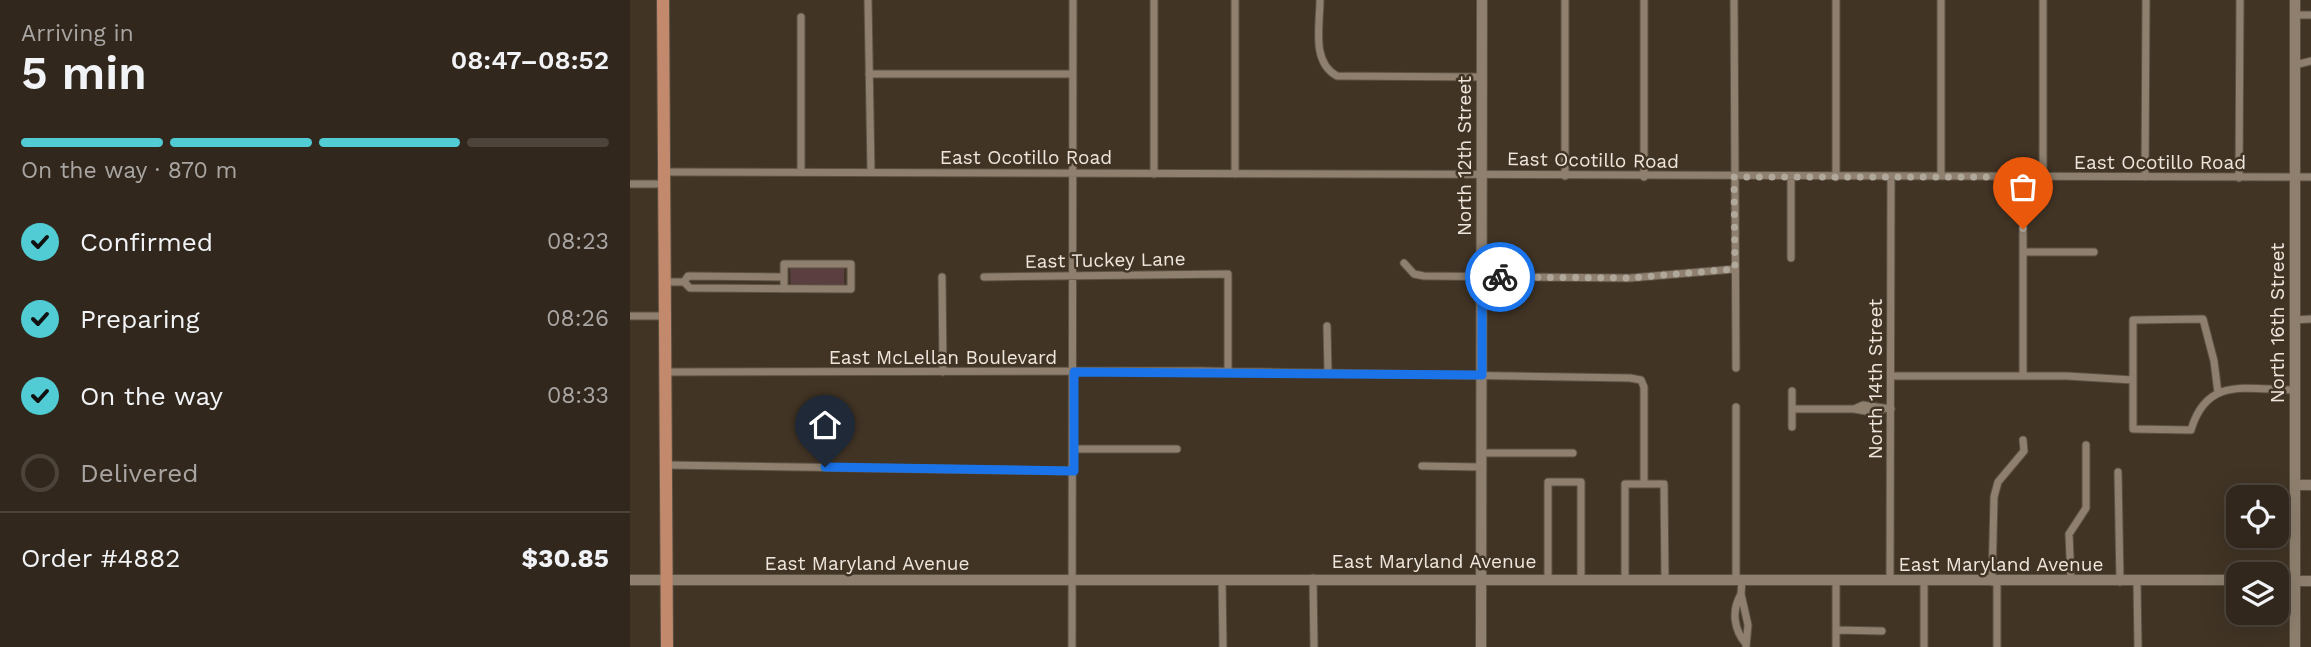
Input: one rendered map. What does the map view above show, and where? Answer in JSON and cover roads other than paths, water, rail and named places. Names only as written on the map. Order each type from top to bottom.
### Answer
[{"type":"main road","points":[[663,0],[667,647]]},
{"type":"street","points":[[868,0],[871,173]]},
{"type":"street","points":[[1072,647],[1073,0]]},
{"type":"street","points":[[1154,0],[1154,174]]},
{"type":"street","points":[[1235,0],[1235,174]]},
{"type":"street","points":[[1320,0],[1320,55],[1331,72],[1337,76],[1482,77]]},
{"type":"street","name":"North 12th Street","points":[[1481,647],[1482,0]]},
{"type":"street","points":[[1565,176],[1566,0]]},
{"type":"street","points":[[1644,0],[1644,177]]},
{"type":"street","points":[[1734,0],[1736,368]]},
{"type":"street","points":[[1836,0],[1836,177]]},
{"type":"street","points":[[1941,0],[1941,176]]},
{"type":"street","points":[[2043,0],[2043,177]]},
{"type":"street","points":[[2145,177],[2146,0]]},
{"type":"street","points":[[2239,0],[2239,178]]},
{"type":"street","name":"North 16th Street","points":[[2295,0],[2295,647]]},
{"type":"street","points":[[2295,15],[2311,15]]},
{"type":"street","points":[[801,17],[801,172]]},
{"type":"street","points":[[2295,65],[2311,63]]},
{"type":"street","points":[[869,74],[1072,74]]},
{"type":"street","name":"East Ocotillo Road","points":[[630,184],[664,178],[801,172],[1644,177],[2311,177]]},
{"type":"street","points":[[1791,176],[1791,258]]},
{"type":"street","name":"North 14th Street","points":[[1890,581],[1887,409],[1891,376],[1891,176]]},
{"type":"street","points":[[2023,177],[2023,376]]},
{"type":"street","points":[[2023,251],[2094,251]]},
{"type":"street","points":[[1405,263],[1415,274],[1424,276],[1630,278],[1735,269]]},
{"type":"street","points":[[665,282],[684,282],[690,288],[784,289],[851,289],[851,264],[784,264],[784,289]]},
{"type":"street","name":"East Tuckey Lane","points":[[984,277],[1228,274],[1228,372]]},
{"type":"street","points":[[684,282],[688,276],[784,276]]},
{"type":"street","points":[[942,277],[943,372]]},
{"type":"street","points":[[630,316],[665,316]]},
{"type":"street","points":[[2218,393],[2214,361],[2203,319],[2133,320],[2133,429],[2191,430],[2204,400],[2218,393],[2294,390]]},
{"type":"street","points":[[2294,320],[2311,319]]},
{"type":"street","points":[[1328,326],[1328,373]]},
{"type":"street","name":"East McLellan Boulevard","points":[[665,372],[1228,372],[1641,380],[1644,387],[1644,484]]},
{"type":"street","points":[[1891,376],[2023,376],[2133,380]]},
{"type":"street","points":[[1792,391],[1792,427]]},
{"type":"street","points":[[1735,407],[1739,580],[1748,612],[1746,646]]},
{"type":"street","points":[[1792,409],[1887,409]]},
{"type":"street","points":[[1997,647],[1994,497],[1998,482],[2024,451],[2023,440]]},
{"type":"street","points":[[2071,582],[2068,534],[2087,508],[2086,445]]},
{"type":"street","points":[[1074,449],[1177,449]]},
{"type":"street","points":[[1481,453],[1573,453]]},
{"type":"street","points":[[666,465],[1074,471]]},
{"type":"street","points":[[1422,466],[1481,467]]},
{"type":"street","points":[[2118,472],[2120,582]]},
{"type":"street","points":[[1548,580],[1548,482],[1581,482],[1581,580]]},
{"type":"street","points":[[1625,580],[1625,484],[1664,484],[1665,580]]},
{"type":"street","points":[[2295,485],[2311,485]]},
{"type":"street","points":[[1313,578],[1314,647]]},
{"type":"street","name":"East Maryland Avenue","points":[[630,580],[2226,580]]},
{"type":"street","points":[[1222,580],[1223,647]]},
{"type":"street","points":[[1836,581],[1836,647]]},
{"type":"street","points":[[1924,581],[1924,647]]},
{"type":"street","points":[[2137,581],[2138,647]]},
{"type":"street","points":[[2289,581],[2311,581]]},
{"type":"street","points":[[1741,594],[1736,603],[1735,627],[1746,646]]},
{"type":"street","points":[[1836,630],[1882,631]]}]
